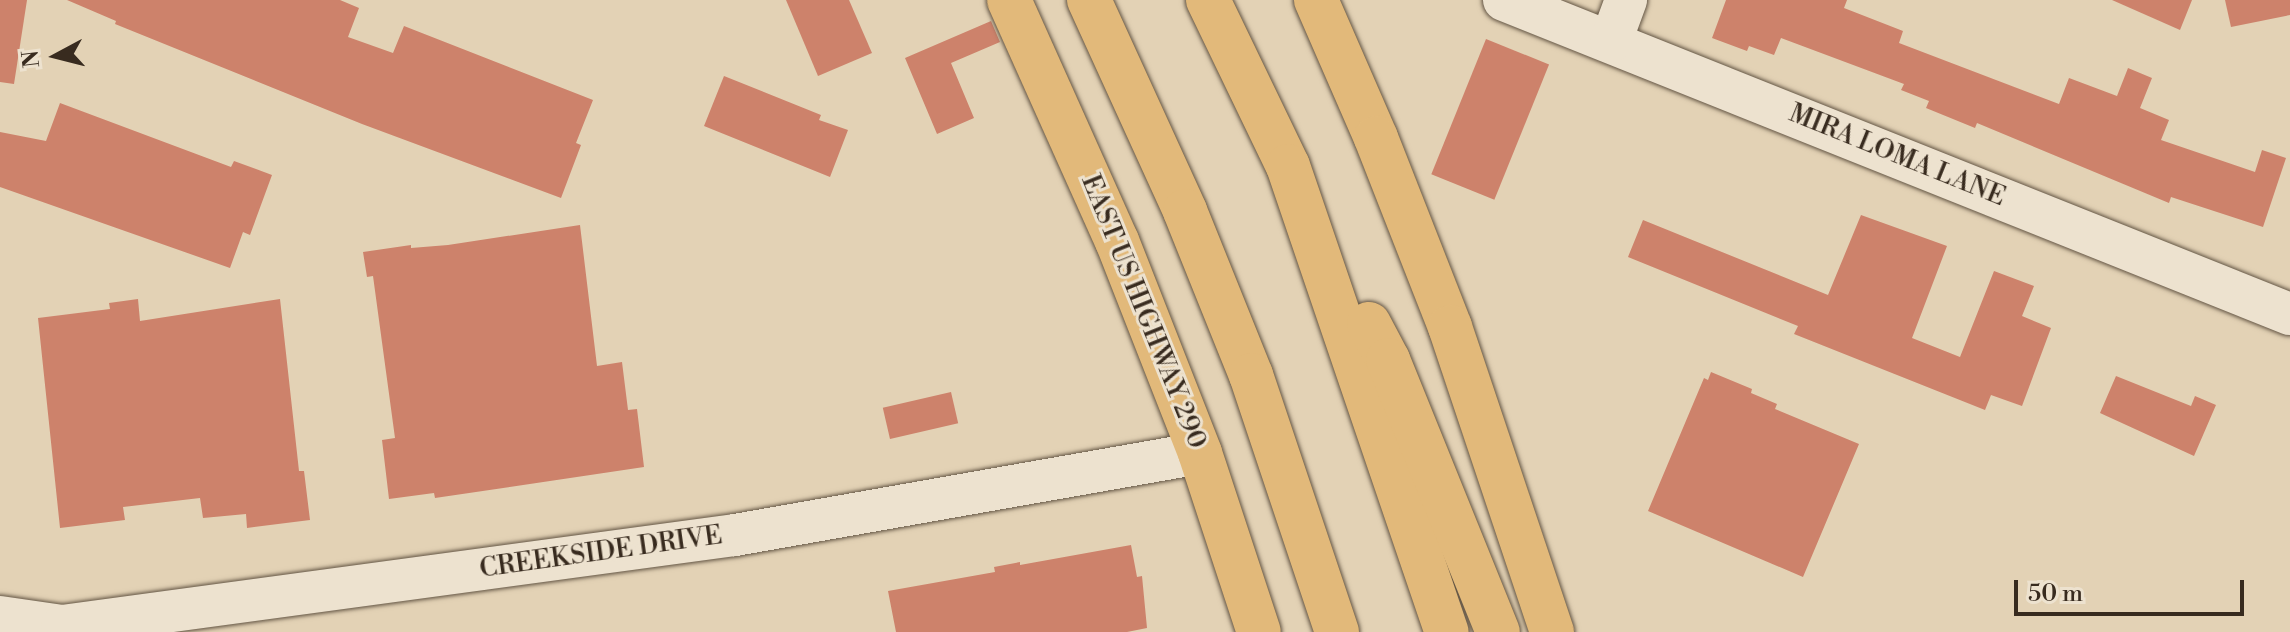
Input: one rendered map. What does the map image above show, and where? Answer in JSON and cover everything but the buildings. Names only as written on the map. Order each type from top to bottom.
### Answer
[{"type":"main road","name":"EAST US HIGHWAY 290","points":[[1009,0],[1117,241],[1200,453],[1259,632]]},
{"type":"main road","points":[[1089,0],[1185,211],[1245,362],[1337,632]]},
{"type":"main road","points":[[1208,0],[1288,166],[1388,360],[1498,632]]},
{"type":"main road","points":[[1329,8],[1450,327],[1552,632]]},
{"type":"main road","points":[[1288,166],[1447,632]]},
{"type":"street","name":"MIRA LOMA LANE","points":[[1504,0],[2290,314]]},
{"type":"street","points":[[1611,41],[1626,0]]},
{"type":"street","name":"CREEKSIDE DRIVE","points":[[0,617],[62,626],[735,535],[1200,453]]}]
